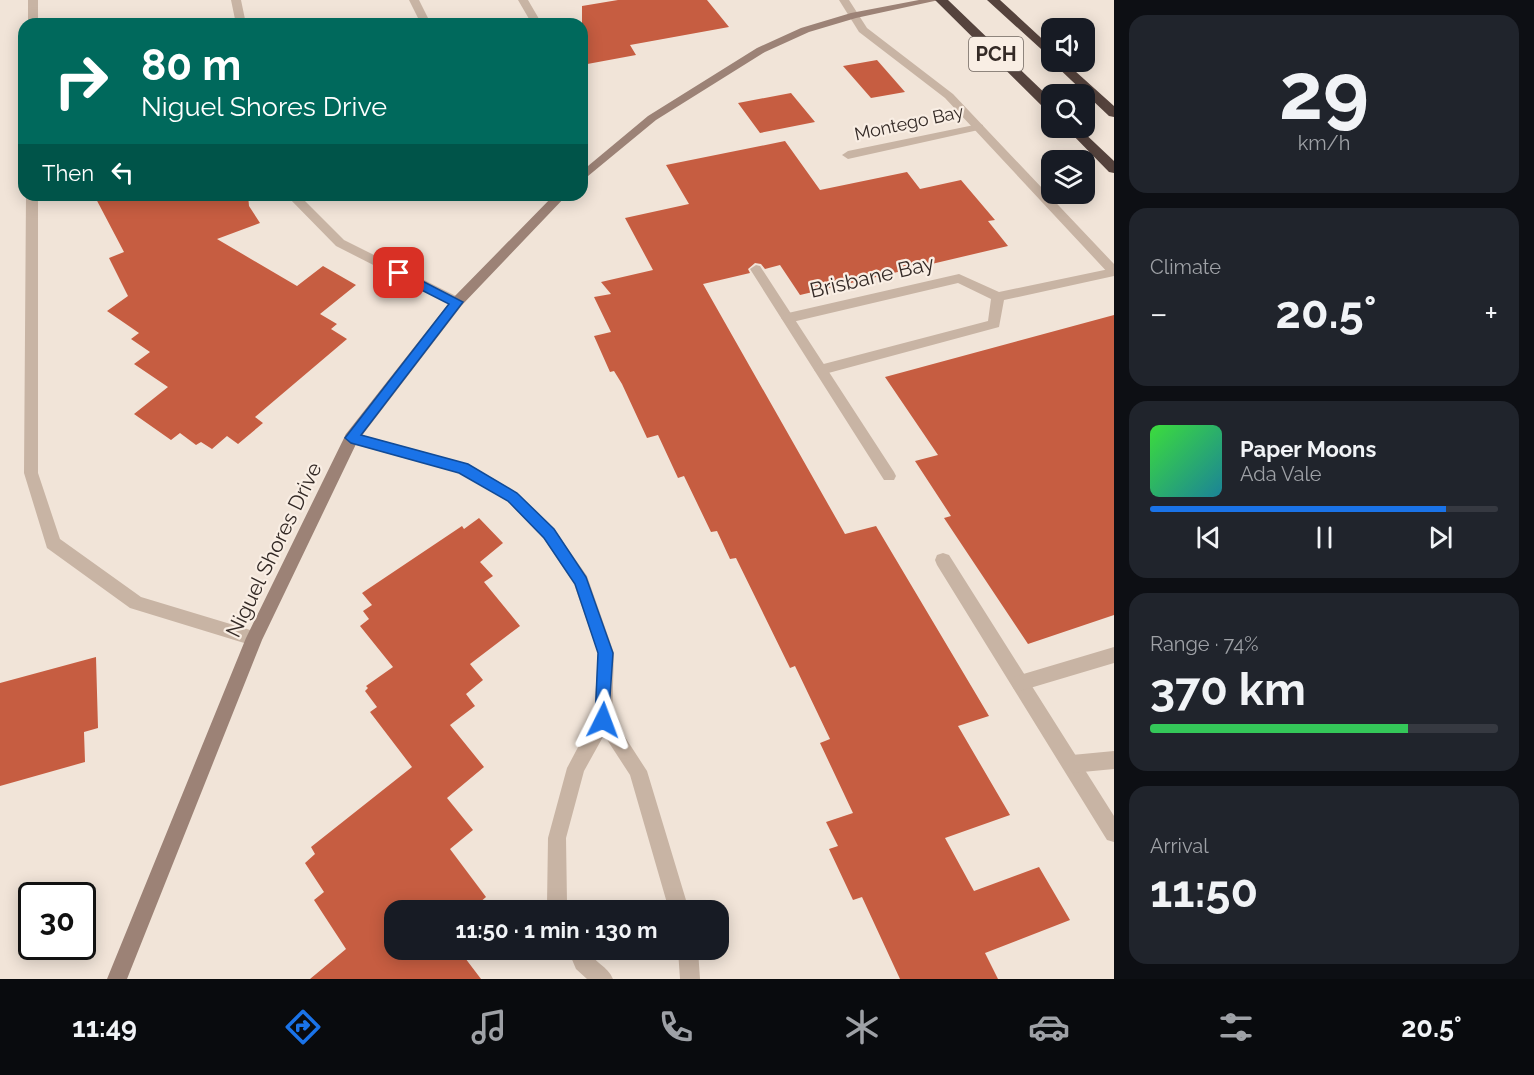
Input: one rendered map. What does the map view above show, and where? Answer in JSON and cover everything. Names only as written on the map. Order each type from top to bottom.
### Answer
[{"type":"highway","name":"PCH","points":[[941,0],[1041,97]]},
{"type":"highway","name":"PCH","points":[[993,0],[1041,45]]},
{"type":"highway","points":[[1069,72],[1114,114]]},
{"type":"highway","points":[[1081,138],[1114,169]]},
{"type":"street","points":[[33,0],[33,18]]},
{"type":"street","points":[[236,0],[240,18]]},
{"type":"street","points":[[414,0],[423,18]]},
{"type":"street","points":[[523,0],[534,18]]},
{"type":"street","points":[[844,0],[863,30],[949,96],[1114,272]]},
{"type":"street","points":[[588,172],[652,118],[761,50],[805,30],[854,15],[934,0]]},
{"type":"street","name":"Montego Bay","points":[[848,155],[979,127]]},
{"type":"street","points":[[32,201],[31,473],[53,543],[136,603],[254,638]]},
{"type":"street","points":[[298,201],[340,243],[457,302]]},
{"type":"street","name":"Niguel Shores Drive","points":[[117,979],[254,638],[351,438],[457,302],[555,201]]},
{"type":"street","points":[[756,269],[889,476]]},
{"type":"street","points":[[821,370],[994,324],[998,297],[1114,272]]},
{"type":"street","name":"Brisbane Bay","points":[[788,318],[959,278],[998,297]]},
{"type":"street","points":[[351,438],[463,468],[512,497],[549,534],[581,581],[606,653],[603,720],[576,768],[556,838],[557,900]]},
{"type":"street","points":[[943,560],[1114,833]]},
{"type":"street","points":[[1020,683],[1114,654]]},
{"type":"street","points":[[603,720],[638,771],[676,900]]},
{"type":"street","points":[[1072,764],[1114,760]]},
{"type":"street","points":[[582,960],[603,979]]},
{"type":"street","points":[[689,960],[690,979]]},
{"type":"building","points":[[618,0],[707,0],[729,27],[630,45],[636,55],[588,64],[588,18],[582,18],[582,6]]},
{"type":"building","points":[[877,60],[905,92],[871,98],[843,66]]},
{"type":"building","points":[[791,93],[815,122],[760,133],[738,103]]},
{"type":"building","points":[[785,141],[820,190],[907,172],[920,189],[961,180],[995,220],[988,221],[1008,246],[800,295],[780,265],[765,269],[761,264],[755,263],[748,269],[750,273],[703,284],[845,534],[876,526],[989,716],[958,726],[1010,815],[945,838],[974,891],[1039,867],[1070,920],[985,953],[998,979],[900,979],[862,897],[853,900],[829,849],[838,846],[826,822],[853,813],[820,743],[830,739],[795,666],[790,668],[736,558],[730,559],[717,531],[711,532],[684,476],[678,478],[658,435],[647,438],[622,384],[614,371],[610,372],[594,336],[611,332],[594,297],[611,294],[601,282],[653,270],[625,218],[689,204],[666,165]]},
{"type":"building","points":[[97,201],[249,201],[249,206],[260,223],[217,239],[297,286],[323,266],[356,285],[320,314],[337,324],[331,329],[347,339],[255,417],[263,423],[238,444],[227,436],[212,449],[201,442],[196,445],[180,433],[171,440],[134,414],[168,387],[134,364],[150,352],[131,339],[139,333],[107,311],[128,296],[109,258],[124,252]]},
{"type":"building","points":[[1114,315],[1114,615],[1028,644],[944,518],[951,516],[915,461],[938,455],[885,377]]},
{"type":"building","points":[[479,518],[503,543],[480,562],[493,576],[484,582],[520,626],[470,664],[483,680],[466,694],[475,706],[450,725],[484,767],[447,798],[473,830],[450,849],[486,897],[483,900],[384,900],[384,960],[467,960],[481,979],[310,979],[346,949],[314,900],[324,892],[305,863],[315,854],[311,847],[412,767],[370,712],[377,707],[365,691],[368,688],[366,686],[393,667],[360,626],[369,619],[363,611],[372,605],[362,593],[462,526],[464,529]]},
{"type":"building","points":[[96,657],[98,728],[84,732],[85,762],[0,786],[0,683]]},
{"type":"route","points":[[399,273],[457,302],[351,438],[463,468],[512,497],[549,534],[581,581],[606,653],[603,720]]}]
